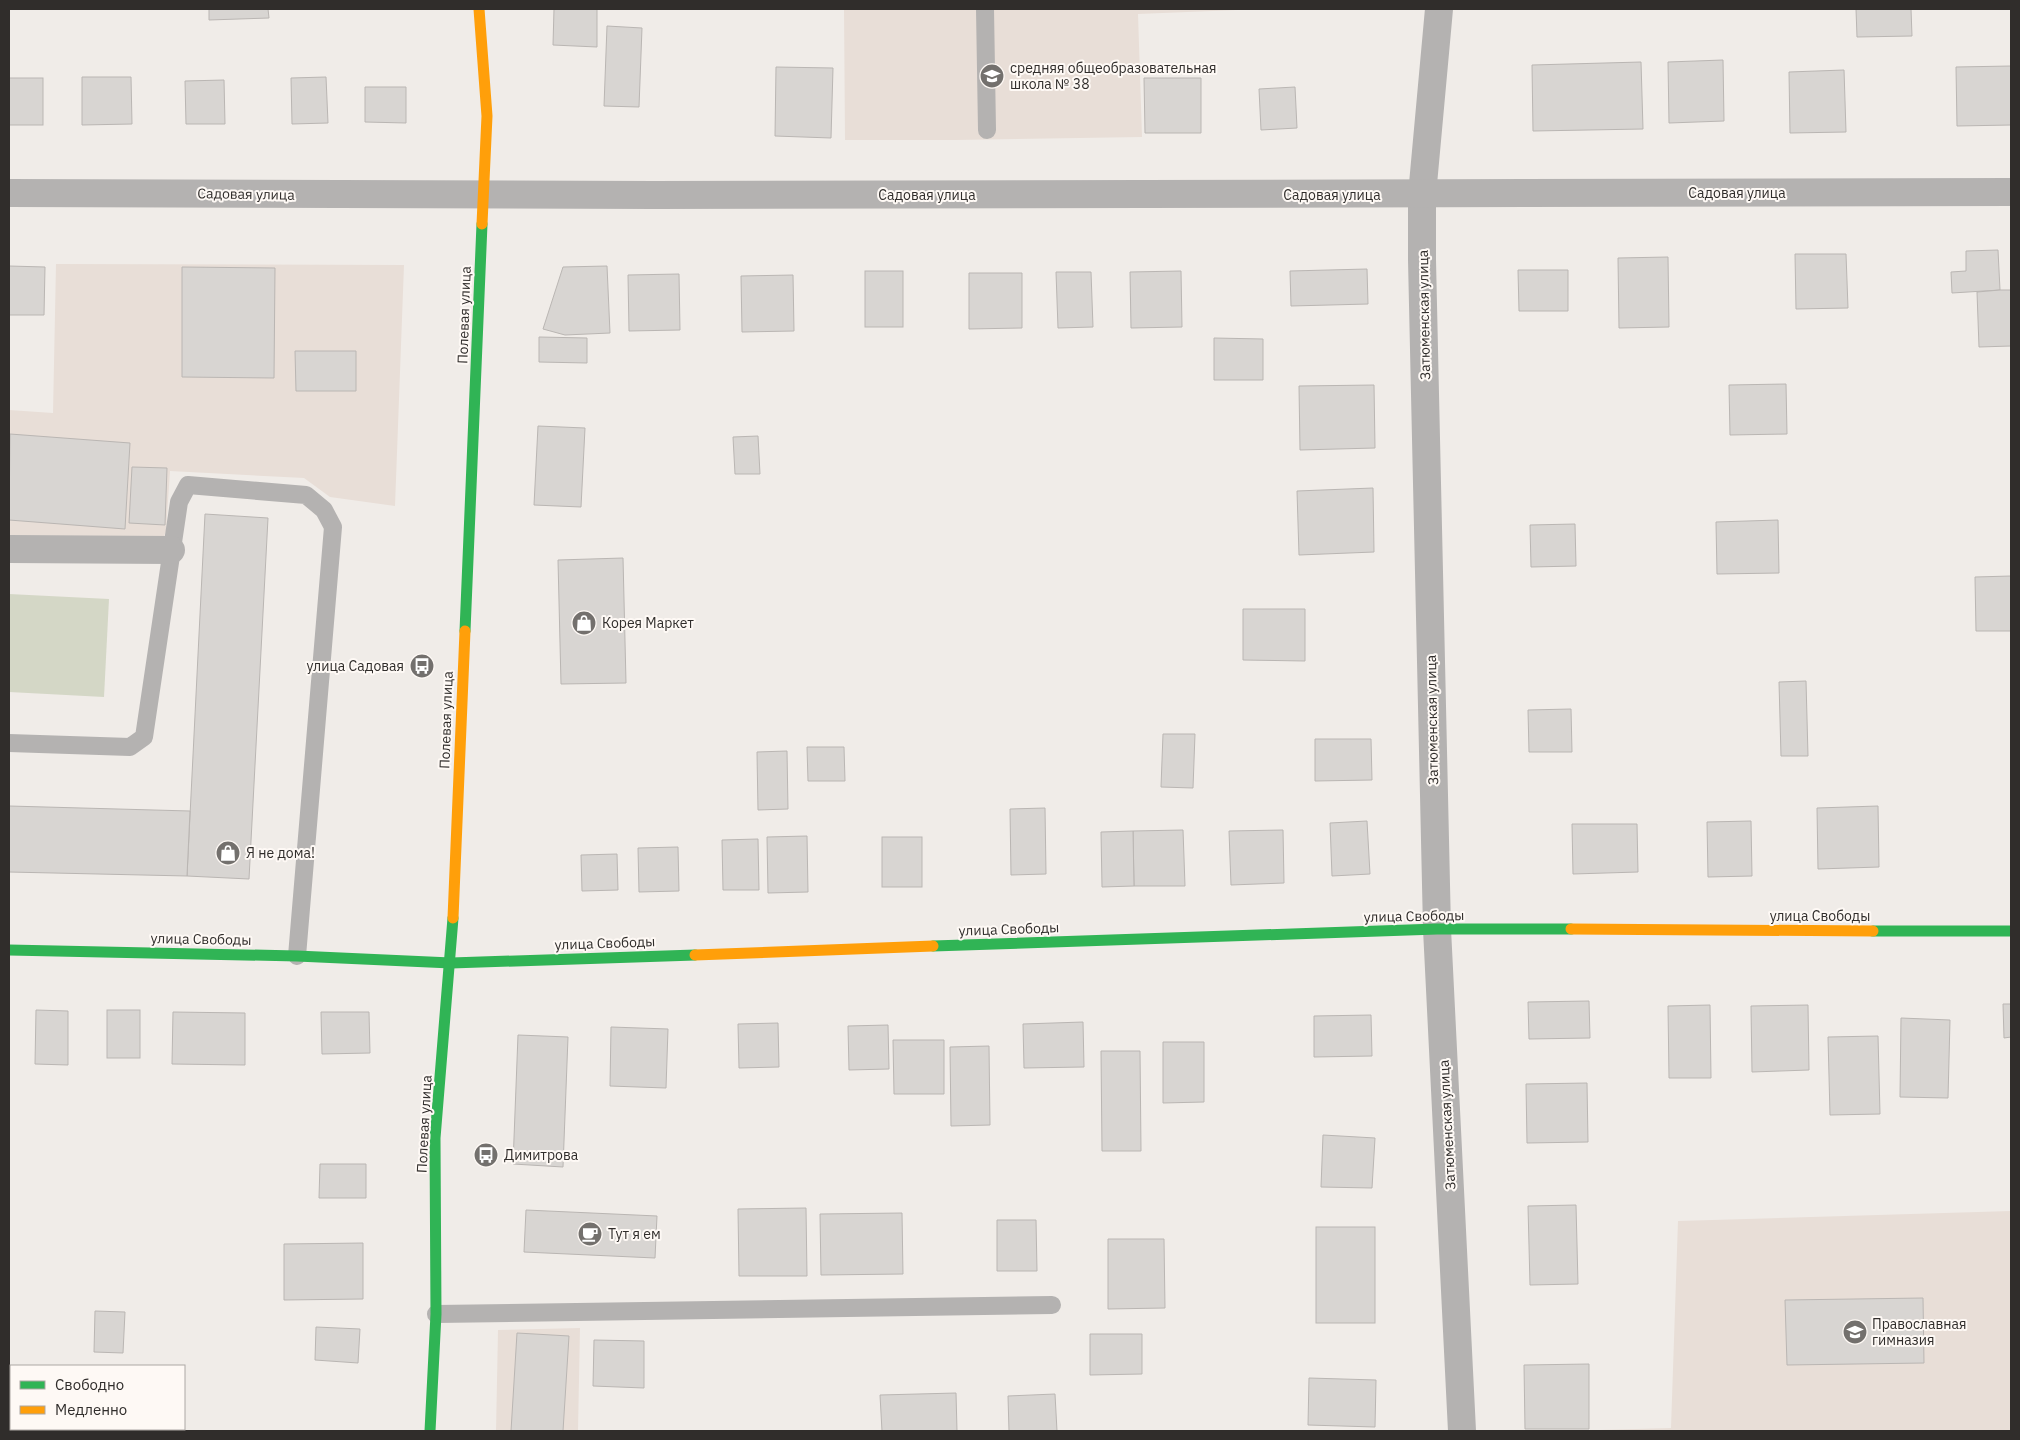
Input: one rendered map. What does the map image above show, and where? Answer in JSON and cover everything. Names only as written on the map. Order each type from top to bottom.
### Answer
[{"type":"street","name":"Полевая улица","points":[[430,1431],[436,1314],[436,1138],[451,963],[487,116],[479,9]]},
{"type":"street","name":"Затюменская улица","points":[[1439,9],[1422,195],[1437,929],[1462,1431]]},
{"type":"street","name":"Садовая улица","points":[[9,193],[654,196],[2011,192]]},
{"type":"street","points":[[9,549],[171,550]]},
{"type":"street","name":"улица Свободы","points":[[9,950],[297,956],[451,963],[1437,929],[2011,932]]},
{"type":"lane","points":[[985,9],[987,130]]},
{"type":"lane","points":[[9,743],[130,747],[144,737],[179,502],[188,485],[306,495],[324,510],[333,527],[297,956]]},
{"type":"lane","points":[[436,1314],[1052,1305]]},
{"type":"shaded area","name":"средняя общеобразовательная школа № 38","points":[[844,9],[1262,9],[1138,14],[1142,137],[845,140]]},
{"type":"shaded area","points":[[56,264],[404,265],[395,506],[330,497],[304,478],[170,471],[166,531],[163,539],[9,538],[9,410],[53,413]]},
{"type":"shaded area","points":[[2011,1211],[2011,1431],[1565,1431],[1671,1428],[1678,1221]]},
{"type":"shaded area","points":[[580,1328],[578,1431],[496,1431],[498,1330]]},
{"type":"green space","points":[[9,594],[109,599],[104,697],[9,692]]},
{"type":"building","points":[[209,9],[268,9],[269,18],[209,20]]},
{"type":"building","points":[[554,9],[597,9],[597,47],[553,45]]},
{"type":"building","points":[[1856,9],[1911,9],[1912,36],[1857,37]]},
{"type":"building","points":[[607,26],[642,28],[639,107],[604,106]]},
{"type":"building","points":[[1723,60],[1724,121],[1669,123],[1668,62]]},
{"type":"building","points":[[1641,62],[1643,129],[1533,131],[1532,65]]},
{"type":"building","points":[[2011,66],[2011,125],[1957,126],[1956,67]]},
{"type":"building","points":[[776,67],[833,68],[831,138],[775,136]]},
{"type":"building","points":[[1844,70],[1846,132],[1790,133],[1789,72]]},
{"type":"building","points":[[82,77],[131,77],[132,124],[82,125]]},
{"type":"building","points":[[326,77],[328,123],[292,124],[291,78]]},
{"type":"building","points":[[9,78],[43,78],[43,125],[9,125]]},
{"type":"building","points":[[1144,78],[1201,78],[1201,133],[1145,133]]},
{"type":"building","points":[[224,80],[225,124],[186,124],[185,81]]},
{"type":"building","points":[[365,87],[406,87],[406,123],[365,122]]},
{"type":"building","points":[[1295,87],[1297,128],[1261,130],[1259,89]]},
{"type":"building","points":[[1998,250],[2000,290],[1952,293],[1951,272],[1966,271],[1966,251]]},
{"type":"building","points":[[1795,254],[1846,254],[1848,308],[1796,309]]},
{"type":"building","points":[[1668,257],[1669,327],[1619,328],[1618,258]]},
{"type":"building","points":[[9,266],[45,267],[44,315],[9,315]]},
{"type":"building","points":[[607,266],[610,333],[565,335],[543,329],[563,267]]},
{"type":"building","points":[[182,267],[275,268],[274,378],[182,377]]},
{"type":"building","points":[[1367,269],[1368,304],[1291,306],[1290,271]]},
{"type":"building","points":[[1518,270],[1568,270],[1568,311],[1519,311]]},
{"type":"building","points":[[865,271],[903,271],[903,327],[865,327]]},
{"type":"building","points":[[1181,271],[1182,327],[1131,328],[1130,272]]},
{"type":"building","points":[[1056,272],[1091,272],[1093,327],[1058,328]]},
{"type":"building","points":[[969,273],[1022,273],[1022,328],[969,329]]},
{"type":"building","points":[[679,274],[680,330],[629,331],[628,275]]},
{"type":"building","points":[[793,275],[794,331],[742,332],[741,276]]},
{"type":"building","points":[[2011,290],[2011,346],[1979,347],[1977,292]]},
{"type":"building","points":[[539,337],[587,338],[587,363],[539,362]]},
{"type":"building","points":[[1214,338],[1263,339],[1263,380],[1214,380]]},
{"type":"building","points":[[295,351],[356,351],[356,391],[296,391]]},
{"type":"building","points":[[1786,384],[1787,434],[1730,435],[1729,385]]},
{"type":"building","points":[[1374,385],[1375,448],[1300,450],[1299,386]]},
{"type":"building","points":[[538,426],[585,428],[581,507],[534,505]]},
{"type":"building","points":[[10,434],[130,443],[125,529],[9,520]]},
{"type":"building","points":[[758,436],[760,474],[735,474],[733,437]]},
{"type":"building","points":[[132,467],[167,468],[165,525],[129,523]]},
{"type":"building","points":[[1373,488],[1374,552],[1299,555],[1297,491]]},
{"type":"building","points":[[205,514],[268,518],[249,879],[187,876]]},
{"type":"building","points":[[1778,520],[1779,573],[1717,574],[1716,522]]},
{"type":"building","points":[[1575,524],[1576,566],[1531,567],[1530,525]]},
{"type":"building","points":[[623,558],[626,683],[561,684],[558,560]]},
{"type":"building","points":[[2011,576],[2011,631],[1976,631],[1975,577]]},
{"type":"building","points":[[1243,609],[1305,609],[1305,661],[1243,660]]},
{"type":"building","points":[[1806,681],[1808,756],[1781,756],[1779,682]]},
{"type":"building","points":[[1571,709],[1572,752],[1529,752],[1528,710]]},
{"type":"building","points":[[1163,734],[1195,734],[1193,788],[1161,787]]},
{"type":"building","points":[[1315,739],[1371,739],[1372,780],[1315,781]]},
{"type":"building","points":[[807,747],[844,747],[845,781],[808,781]]},
{"type":"building","points":[[787,751],[788,809],[758,810],[757,752]]},
{"type":"building","points":[[9,806],[190,811],[187,876],[9,872]]},
{"type":"building","points":[[1878,806],[1879,867],[1818,869],[1817,808]]},
{"type":"building","points":[[1045,808],[1046,874],[1011,875],[1010,809]]},
{"type":"building","points":[[1367,821],[1370,874],[1332,876],[1330,823]]},
{"type":"building","points":[[1751,821],[1752,876],[1708,877],[1707,822]]},
{"type":"building","points":[[1572,824],[1637,824],[1638,872],[1573,874]]},
{"type":"building","points":[[1183,830],[1185,886],[1134,886],[1133,831]]},
{"type":"building","points":[[1283,830],[1284,883],[1231,885],[1229,831]]},
{"type":"building","points":[[1133,831],[1134,886],[1102,887],[1101,832]]},
{"type":"building","points":[[807,836],[808,892],[768,893],[767,837]]},
{"type":"building","points":[[882,837],[922,837],[922,887],[882,887]]},
{"type":"building","points":[[758,839],[759,890],[723,890],[722,840]]},
{"type":"building","points":[[678,847],[679,891],[639,892],[638,848]]},
{"type":"building","points":[[617,854],[618,890],[582,891],[581,855]]},
{"type":"building","points":[[1589,1001],[1590,1038],[1529,1039],[1528,1002]]},
{"type":"building","points":[[2003,1004],[2011,1004],[2011,1037],[2004,1038]]},
{"type":"building","points":[[1710,1005],[1711,1078],[1669,1078],[1668,1006]]},
{"type":"building","points":[[1808,1005],[1809,1070],[1752,1072],[1751,1006]]},
{"type":"building","points":[[36,1010],[68,1011],[68,1065],[35,1064]]},
{"type":"building","points":[[107,1010],[140,1010],[140,1058],[107,1058]]},
{"type":"building","points":[[173,1012],[245,1013],[245,1065],[172,1064]]},
{"type":"building","points":[[321,1012],[369,1012],[370,1053],[322,1054]]},
{"type":"building","points":[[1371,1015],[1372,1056],[1314,1057],[1314,1016]]},
{"type":"building","points":[[1901,1018],[1950,1020],[1948,1098],[1900,1097]]},
{"type":"building","points":[[1083,1022],[1084,1067],[1024,1068],[1023,1024]]},
{"type":"building","points":[[778,1023],[779,1067],[739,1068],[738,1024]]},
{"type":"building","points":[[888,1025],[889,1069],[849,1070],[848,1026]]},
{"type":"building","points":[[611,1027],[668,1029],[666,1088],[610,1086]]},
{"type":"building","points":[[518,1035],[568,1037],[563,1167],[513,1164]]},
{"type":"building","points":[[1878,1036],[1880,1114],[1830,1115],[1828,1037]]},
{"type":"building","points":[[893,1040],[944,1040],[944,1094],[894,1094]]},
{"type":"building","points":[[1163,1042],[1204,1042],[1204,1102],[1163,1103]]},
{"type":"building","points":[[989,1046],[990,1125],[951,1126],[950,1047]]},
{"type":"building","points":[[1101,1051],[1140,1051],[1141,1151],[1102,1151]]},
{"type":"building","points":[[1587,1083],[1588,1142],[1527,1143],[1526,1084]]},
{"type":"building","points":[[1323,1135],[1375,1138],[1372,1188],[1321,1187]]},
{"type":"building","points":[[320,1164],[366,1164],[366,1198],[319,1198]]},
{"type":"building","points":[[1576,1205],[1578,1284],[1530,1285],[1528,1206]]},
{"type":"building","points":[[806,1208],[807,1276],[739,1276],[738,1209]]},
{"type":"building","name":"Тут я ем","points":[[526,1210],[657,1216],[655,1258],[524,1252]]},
{"type":"building","points":[[902,1213],[903,1274],[821,1275],[820,1214]]},
{"type":"building","points":[[997,1220],[1036,1220],[1037,1271],[997,1271]]},
{"type":"building","points":[[1316,1227],[1375,1227],[1375,1323],[1316,1323]]},
{"type":"building","points":[[1108,1239],[1164,1239],[1165,1308],[1108,1309]]},
{"type":"building","points":[[363,1243],[363,1299],[284,1300],[284,1244]]},
{"type":"building","name":"Православная гимназия","points":[[1923,1298],[1924,1363],[1787,1365],[1785,1300]]},
{"type":"building","points":[[95,1311],[125,1312],[123,1353],[94,1352]]},
{"type":"building","points":[[316,1327],[360,1329],[358,1363],[315,1360]]},
{"type":"building","points":[[517,1333],[569,1336],[563,1431],[511,1431]]},
{"type":"building","points":[[1090,1334],[1142,1334],[1142,1374],[1090,1375]]},
{"type":"building","points":[[594,1340],[644,1341],[644,1388],[593,1386]]},
{"type":"building","points":[[1589,1364],[1589,1429],[1525,1429],[1524,1365]]},
{"type":"building","points":[[1309,1378],[1376,1380],[1375,1427],[1308,1425]]},
{"type":"building","points":[[956,1393],[957,1431],[882,1431],[880,1395]]},
{"type":"building","points":[[1055,1394],[1057,1431],[1009,1431],[1008,1396]]},
{"type":"traffic: fast","points":[[465,631],[482,224]]},
{"type":"traffic: fast","points":[[430,1431],[436,1314],[435,1138],[453,918]]},
{"type":"traffic: fast","points":[[933,946],[1437,929],[1571,929]]},
{"type":"traffic: fast","points":[[1873,931],[2011,931]]},
{"type":"traffic: fast","points":[[9,950],[297,956],[451,963],[695,955]]},
{"type":"traffic: slow","points":[[479,9],[487,116],[482,224]]},
{"type":"traffic: slow","points":[[453,918],[465,631]]},
{"type":"traffic: slow","points":[[1571,929],[1873,931]]},
{"type":"traffic: slow","points":[[695,955],[933,946]]},
{"type":"place","name":"средняя общеобразовательная школа № 38","points":[[992,76]]},
{"type":"place","name":"Корея Маркет","points":[[584,623]]},
{"type":"place","name":"улица Садовая","points":[[422,666]]},
{"type":"place","name":"Я не дома!","points":[[228,853]]},
{"type":"place","name":"Димитрова","points":[[486,1155]]},
{"type":"place","name":"Тут я ем","points":[[590,1234]]},
{"type":"place","name":"Православная гимназия","points":[[1855,1332]]}]
